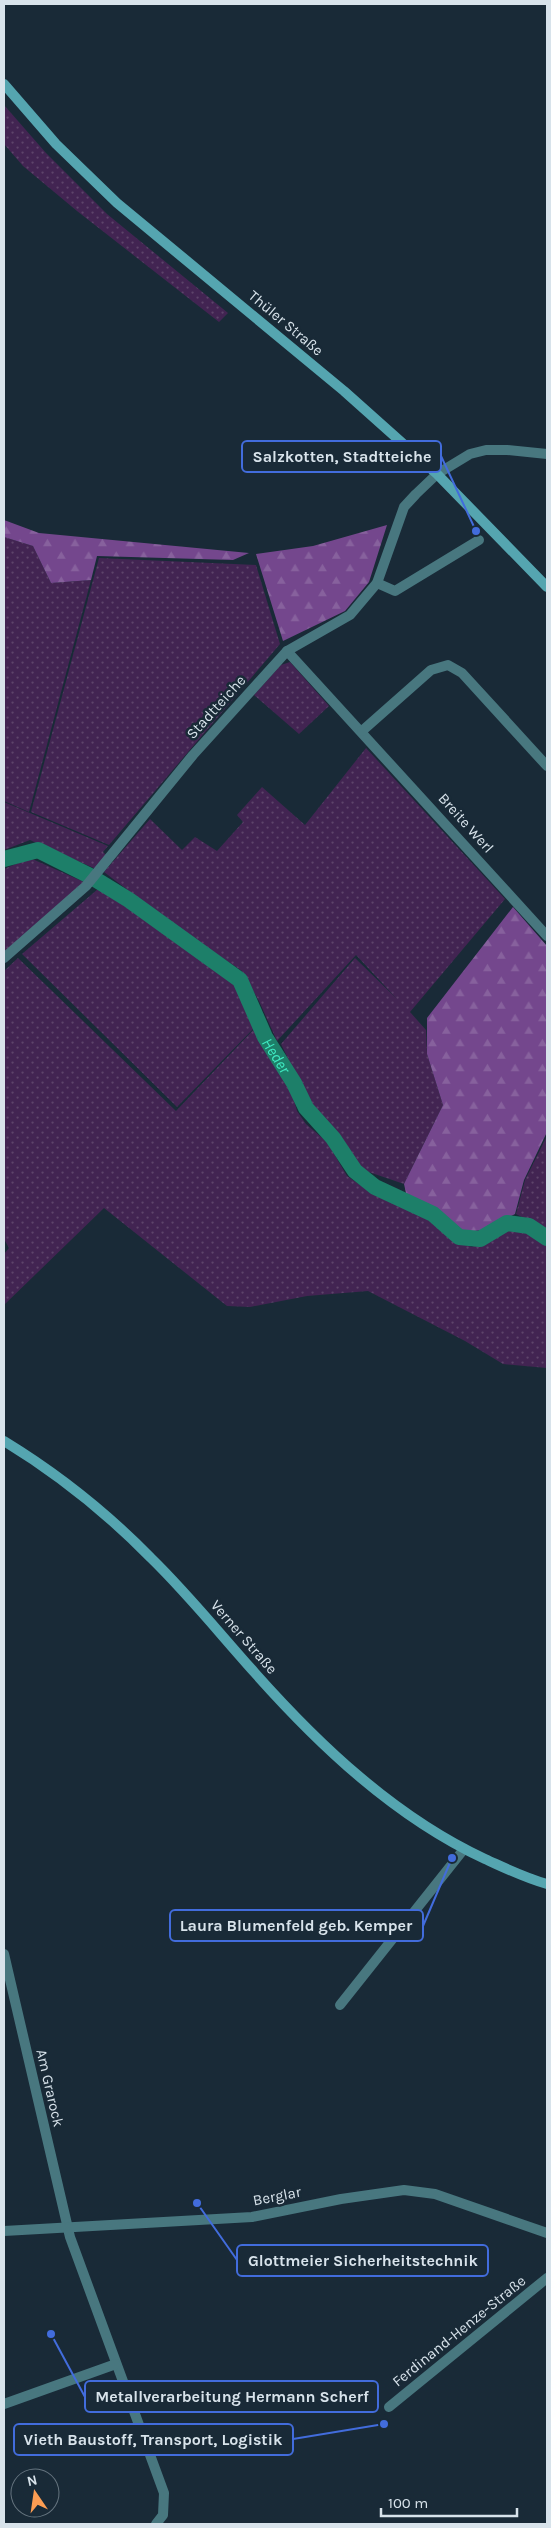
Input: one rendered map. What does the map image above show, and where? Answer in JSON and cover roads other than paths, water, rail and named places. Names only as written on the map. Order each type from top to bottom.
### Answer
[{"type":"main road","name":"Thüler Straße","points":[[4,84],[56,144],[117,203],[344,391],[437,474],[547,587]]},
{"type":"main road","name":"Verner Straße","points":[[4,1442],[43,1465],[95,1505],[151,1558],[325,1747],[416,1822],[464,1849],[528,1879],[547,1884]]},
{"type":"street","name":"Stadtteiche","points":[[4,958],[86,886],[193,755],[287,651],[350,615],[377,583],[404,508],[437,474],[470,454],[486,450],[547,454]]},
{"type":"street","points":[[377,583],[395,591],[479,540]]},
{"type":"street","name":"Breite Werl","points":[[287,651],[547,936]]},
{"type":"street","points":[[362,731],[432,670],[448,665],[462,673],[547,766]]},
{"type":"street","points":[[340,2005],[464,1849]]},
{"type":"street","name":"Am Grarock","points":[[4,1954],[68,2228],[164,2493],[163,2516],[156,2524]]},
{"type":"street","name":"Berglar","points":[[4,2231],[252,2217],[341,2199],[404,2190],[435,2194],[547,2233]]},
{"type":"street","name":"Ferdinand-Henze-Straße","points":[[389,2407],[547,2278]]},
{"type":"street","points":[[4,2404],[116,2364]]},
{"type":"waterway","name":"Heder","points":[[4,859],[38,850],[90,876],[129,900],[240,980],[265,1037],[294,1083],[306,1108],[333,1138],[355,1171],[375,1187],[433,1214],[459,1237],[480,1239],[507,1223],[529,1226],[547,1238]]},
{"type":"place","name":"Salzkotten, Stadtteiche","points":[[476,531]]},
{"type":"place","name":"Laura Blumenfeld geb. Kemper","points":[[452,1858]]},
{"type":"place","name":"Glottmeier Sicherheitstechnik","points":[[197,2203]]},
{"type":"place","name":"Metallverarbeitung Hermann Scherf","points":[[51,2334]]},
{"type":"place","name":"Vieth Baustoff, Transport, Logistik","points":[[384,2424]]}]
